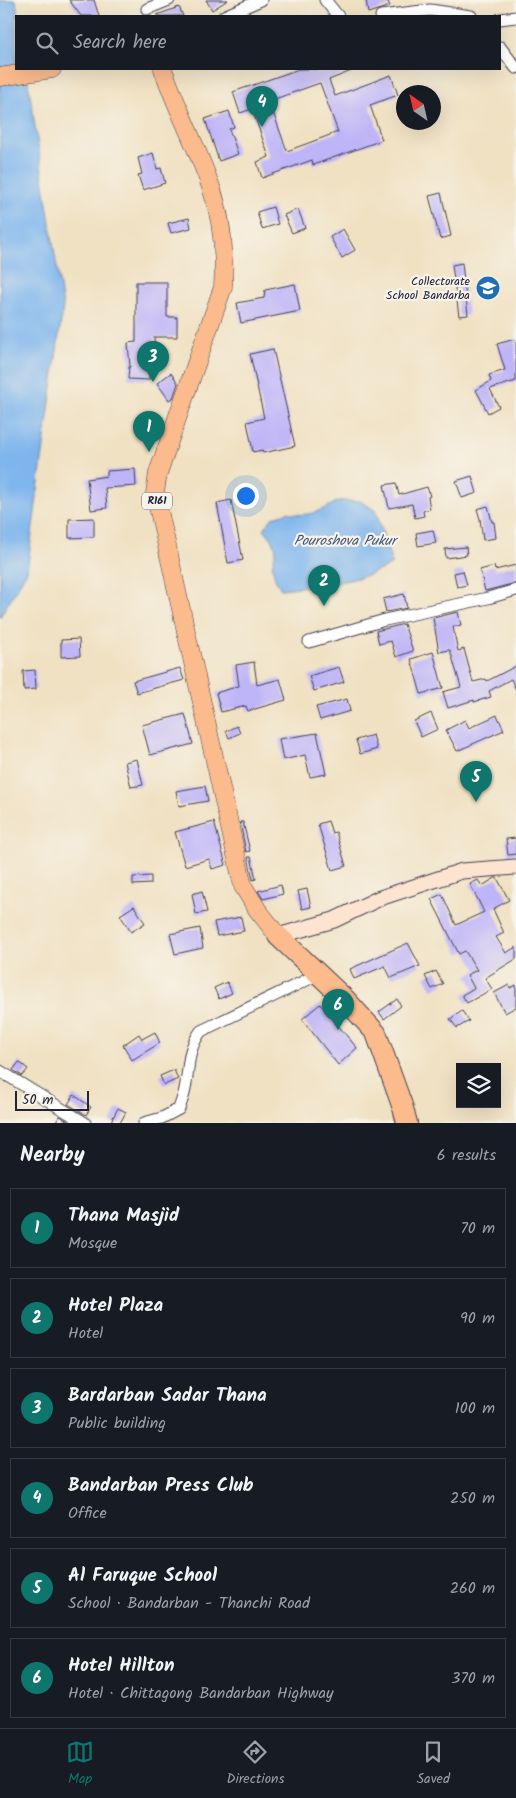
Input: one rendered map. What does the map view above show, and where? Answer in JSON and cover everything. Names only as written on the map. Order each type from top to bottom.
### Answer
[{"type":"highway","points":[[278,936],[345,999],[376,1033],[407,1123]]},
{"type":"main road","points":[[0,77],[46,70]]},
{"type":"main road","name":"R161","points":[[163,70],[212,189],[222,231],[224,265],[222,286],[158,473],[155,493],[244,886],[257,909],[278,936]]},
{"type":"main road","points":[[278,936],[334,920],[380,898],[462,871],[516,867]]},
{"type":"street","points":[[147,9],[169,0]]},
{"type":"street","points":[[226,15],[261,0]]},
{"type":"street","points":[[325,0],[337,15]]},
{"type":"street","points":[[389,15],[430,10],[464,15]]},
{"type":"street","points":[[501,18],[516,17]]},
{"type":"street","points":[[501,48],[516,68]]},
{"type":"street","points":[[309,642],[385,620],[488,598],[516,590]]},
{"type":"street","points":[[144,1123],[162,1118],[179,1109],[185,1091],[192,1042],[201,1031],[319,974]]},
{"type":"street","points":[[0,1071],[85,1123]]},
{"type":"water","points":[[0,0],[16,0],[18,15],[15,15],[15,70],[26,70],[63,306],[27,571],[0,617]]},
{"type":"water","name":"Pouroshova Pukur","points":[[338,501],[360,501],[376,511],[392,564],[353,579],[281,589],[276,581],[272,567],[276,549],[272,539],[264,529],[272,518],[288,512],[308,514],[326,508]]},
{"type":"building","points":[[69,0],[94,0],[99,15],[80,15]]},
{"type":"building","points":[[206,0],[228,0],[212,10]]},
{"type":"building","points":[[366,0],[387,0],[390,6],[368,13]]},
{"type":"building","points":[[179,7],[183,15],[157,15]]},
{"type":"building","points":[[296,70],[354,70],[329,80],[335,96],[391,75],[396,89],[396,96],[370,105],[382,140],[313,165],[312,160],[262,178],[257,162],[269,157],[252,109],[240,113],[233,92]],"holes":[[[320,83],[338,132],[287,151],[269,101]]]},
{"type":"building","points":[[229,111],[234,127],[229,129],[238,154],[219,161],[205,119]]},
{"type":"building","points":[[153,153],[157,169],[161,168],[165,183],[143,190],[138,175],[142,174],[138,158]]},
{"type":"building","points":[[441,193],[451,236],[440,239],[429,196]]},
{"type":"building","points":[[273,207],[278,224],[262,229],[257,212]]},
{"type":"building","points":[[298,209],[305,228],[292,233],[284,215]]},
{"type":"building","points":[[189,218],[191,228],[171,233],[168,223]]},
{"type":"building","points":[[343,229],[355,250],[342,258],[330,237]]},
{"type":"building","points":[[462,263],[468,315],[459,316],[452,265]]},
{"type":"building","points":[[136,282],[167,282],[167,317],[177,317],[177,337],[154,337],[155,356],[150,356],[149,380],[128,379],[130,367],[128,343],[136,342]]},
{"type":"building","points":[[295,284],[300,311],[241,323],[237,303],[264,298],[265,290]]},
{"type":"building","points":[[515,339],[516,381],[490,389],[499,407],[488,413],[476,390],[491,381],[489,375],[505,370],[497,344]]},
{"type":"building","points":[[273,349],[295,446],[263,453],[262,450],[253,452],[247,422],[264,418],[250,354]]},
{"type":"building","points":[[171,373],[178,383],[173,398],[169,400],[157,383]]},
{"type":"building","points":[[135,469],[136,486],[105,488],[107,508],[91,510],[87,479],[107,476],[107,471]]},
{"type":"building","points":[[472,476],[477,493],[462,498],[456,481]]},
{"type":"building","points":[[396,483],[399,495],[427,487],[430,496],[428,497],[430,509],[423,511],[424,516],[415,518],[412,504],[389,508],[384,485]]},
{"type":"building","points":[[231,500],[243,560],[228,563],[217,503]]},
{"type":"building","points":[[488,506],[492,522],[494,522],[496,538],[483,540],[477,509]]},
{"type":"building","points":[[94,518],[94,537],[69,538],[69,519]]},
{"type":"building","points":[[433,530],[436,543],[418,546],[416,533]]},
{"type":"building","points":[[466,547],[467,555],[446,558],[445,549]]},
{"type":"building","points":[[516,565],[516,583],[485,591],[480,570],[494,566],[495,570]]},
{"type":"building","points":[[463,571],[467,585],[457,587],[454,573]]},
{"type":"building","points":[[404,594],[407,608],[386,612],[383,599]]},
{"type":"building","points":[[458,612],[461,625],[453,627],[458,651],[464,649],[473,682],[486,679],[487,681],[516,666],[516,690],[511,679],[489,691],[491,697],[448,708],[443,692],[461,687],[450,650],[439,652],[433,618]]},
{"type":"building","points":[[404,624],[413,651],[396,657],[391,641],[379,644],[376,631]]},
{"type":"building","points":[[79,639],[80,656],[61,657],[61,640]]},
{"type":"building","points":[[433,652],[443,688],[421,694],[411,659]]},
{"type":"building","points":[[254,662],[257,685],[280,679],[286,700],[248,711],[246,706],[221,712],[216,693],[239,686],[236,665]]},
{"type":"building","points":[[339,667],[344,682],[314,691],[309,676]]},
{"type":"building","points":[[180,668],[184,680],[137,693],[133,681]]},
{"type":"building","points":[[35,670],[36,689],[24,690],[23,671]]},
{"type":"building","points":[[347,699],[350,711],[320,720],[316,707]]},
{"type":"building","points":[[431,713],[438,729],[421,737],[414,721]]},
{"type":"building","points":[[185,714],[193,744],[150,755],[142,725]]},
{"type":"building","points":[[497,715],[504,730],[457,751],[446,730],[465,720],[469,728]]},
{"type":"building","points":[[237,726],[240,733],[229,738],[226,731]]},
{"type":"building","points":[[317,733],[326,774],[310,777],[305,755],[283,760],[279,739]]},
{"type":"building","points":[[373,735],[377,749],[360,754],[356,740]]},
{"type":"building","points":[[137,759],[143,785],[131,787],[125,762]]},
{"type":"building","points":[[205,786],[208,801],[179,806],[176,791]]},
{"type":"building","points":[[328,821],[332,833],[336,832],[346,866],[332,870],[318,824]]},
{"type":"building","points":[[214,822],[226,865],[212,869],[209,859],[185,866],[175,832]]},
{"type":"building","points":[[240,822],[243,822],[250,851],[246,852]]},
{"type":"building","points":[[516,838],[516,854],[508,855],[506,839]]},
{"type":"building","points":[[248,857],[251,857],[256,879],[253,880]]},
{"type":"building","points":[[151,876],[151,884],[133,885],[133,877]]},
{"type":"building","points":[[497,878],[509,900],[493,909],[504,933],[496,937],[506,953],[516,947],[516,959],[485,978],[492,989],[467,1003],[462,995],[474,988],[467,975],[477,970],[465,951],[459,954],[431,899],[442,894],[456,925],[484,912],[470,884],[478,880],[482,886]]},
{"type":"building","points":[[281,885],[283,894],[263,899],[258,891]]},
{"type":"building","points":[[307,889],[311,907],[302,909],[298,891]]},
{"type":"building","points":[[202,891],[207,912],[196,914],[192,894]]},
{"type":"building","points":[[134,906],[145,923],[131,932],[120,915]]},
{"type":"building","points":[[241,917],[244,931],[217,936],[214,922]]},
{"type":"building","points":[[200,928],[203,948],[175,954],[170,934]]},
{"type":"building","points":[[408,943],[420,966],[391,978],[385,966],[354,979],[350,969]]},
{"type":"building","points":[[436,971],[443,984],[432,989],[425,976]]},
{"type":"building","points":[[227,982],[232,993],[219,999],[214,988]]},
{"type":"building","points":[[509,985],[510,988],[516,985],[516,1007],[505,1013],[494,993]]},
{"type":"building","points":[[397,999],[401,1006],[384,1019],[379,1012]]},
{"type":"building","points":[[320,1004],[357,1048],[338,1065],[302,1019]]},
{"type":"building","points":[[462,1011],[469,1021],[457,1028],[450,1019]]},
{"type":"building","points":[[155,1032],[160,1043],[132,1060],[123,1045],[139,1034],[142,1039]]},
{"type":"building","points":[[19,1062],[28,1069],[22,1076],[13,1070]]},
{"type":"building","points":[[174,1070],[178,1079],[164,1085],[160,1076]]},
{"type":"building","points":[[74,1095],[91,1107],[86,1115],[68,1104]]},
{"type":"building","points":[[118,1108],[126,1112],[120,1123],[110,1123]]},
{"type":"building","points":[[60,1116],[71,1123],[55,1123]]},
{"type":"place","name":"Bandarban Press Club","points":[[262,127]]},
{"type":"place","name":"Collectorate School Bandarba","points":[[488,288]]},
{"type":"place","name":"Bardarban Sadar Thana","points":[[153,382]]},
{"type":"place","name":"Thana Masjid","points":[[149,452]]},
{"type":"place","name":"Hotel Plaza","points":[[324,606]]},
{"type":"place","name":"Al Faruque School","points":[[476,802]]},
{"type":"place","name":"Hotel Hillton","points":[[338,1030]]}]
